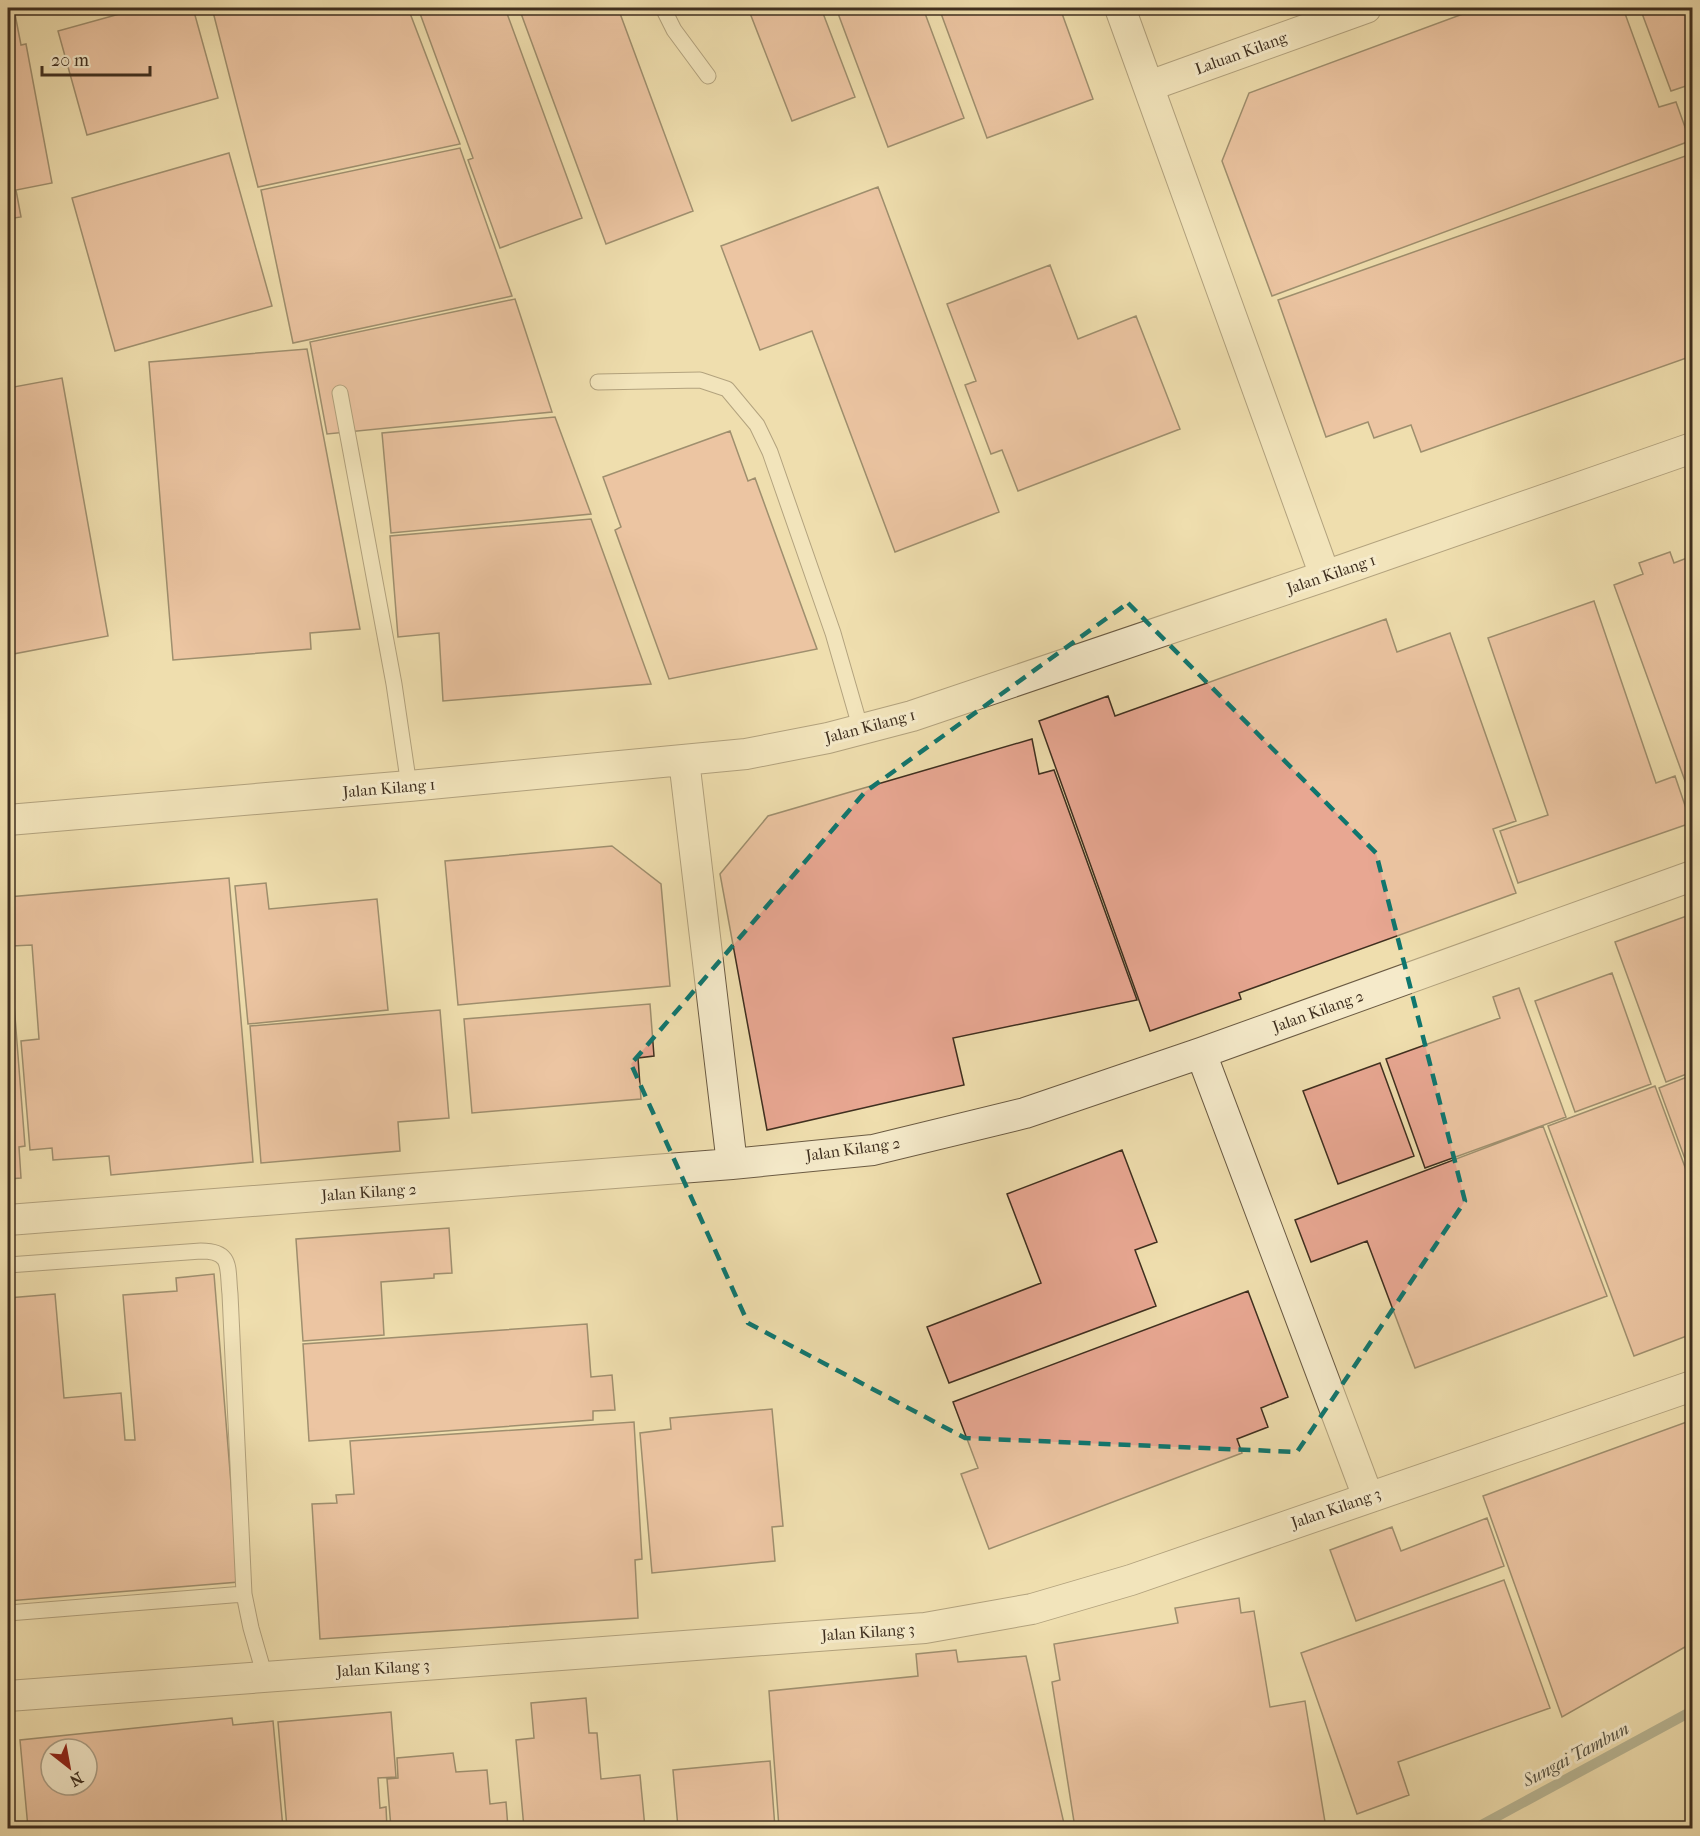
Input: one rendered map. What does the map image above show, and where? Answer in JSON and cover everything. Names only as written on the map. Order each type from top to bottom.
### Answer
[{"type":"street","points":[[1120,8],[1325,576]]},
{"type":"street","name":"Laluan Kilang","points":[[1149,86],[1366,8]]},
{"type":"street","name":"Jalan Kilang 1","points":[[8,820],[409,786],[746,754],[828,738],[912,716],[1692,448]]},
{"type":"street","points":[[684,760],[732,1164]]},
{"type":"street","name":"Jalan Kilang 2","points":[[8,1220],[732,1164],[873,1150],[1025,1113],[1201,1053],[1692,876]]},
{"type":"street","points":[[1201,1053],[1368,1497]]},
{"type":"street","name":"Jalan Kilang 3","points":[[8,1696],[925,1628],[1032,1609],[1131,1580],[1692,1386]]},
{"type":"lane","points":[[663,8],[674,30],[708,76]]},
{"type":"lane","points":[[598,382],[700,380],[728,389],[757,425],[770,452],[833,633],[861,730]]},
{"type":"lane","points":[[340,393],[394,684],[409,786]]},
{"type":"lane","points":[[8,1265],[201,1251],[215,1251],[223,1255],[230,1294],[244,1594],[265,1677]]},
{"type":"lane","points":[[8,1613],[244,1594]]},
{"type":"highlighted area","points":[[1128,603],[1376,853],[1465,1201],[1297,1452],[965,1438],[748,1323],[631,1064],[865,792]]},
{"type":"building","points":[[141,8],[193,8],[218,98],[87,135],[58,31]]},
{"type":"building","points":[[212,8],[408,8],[460,144],[258,187]]},
{"type":"building","points":[[418,8],[505,8],[582,218],[500,248],[468,160],[473,158]]},
{"type":"building","points":[[519,8],[618,8],[693,211],[606,244]]},
{"type":"building","points":[[748,8],[821,8],[855,97],[792,121]]},
{"type":"building","points":[[836,8],[923,8],[964,118],[888,147]]},
{"type":"building","points":[[939,8],[1060,8],[1093,99],[987,138]]},
{"type":"building","points":[[1479,8],[1603,8],[1604,10],[1623,8],[1659,107],[1676,102],[1690,141],[1272,296],[1222,161],[1249,93]]},
{"type":"building","points":[[1640,8],[1692,8],[1692,84],[1671,91]]},
{"type":"building","points":[[14,9],[21,45],[26,44],[52,183],[16,190],[21,217],[8,219],[8,10]]},
{"type":"building","points":[[460,148],[512,296],[293,343],[261,190]]},
{"type":"building","points":[[229,153],[272,306],[115,351],[72,198]]},
{"type":"building","points":[[1691,154],[1692,356],[1421,452],[1411,425],[1374,438],[1368,422],[1326,437],[1278,300]]},
{"type":"building","points":[[878,187],[999,512],[895,552],[812,331],[760,350],[721,246]]},
{"type":"building","points":[[1050,265],[1078,339],[1136,316],[1180,429],[1018,491],[1002,450],[991,454],[965,385],[976,381],[947,304]]},
{"type":"building","points":[[515,299],[552,412],[327,434],[310,342]]},
{"type":"building","points":[[307,349],[360,629],[310,633],[311,649],[173,660],[149,362]]},
{"type":"building","points":[[62,378],[108,636],[8,655],[8,388]]},
{"type":"building","points":[[555,417],[591,514],[391,533],[382,433]]},
{"type":"building","points":[[730,431],[748,481],[755,478],[817,649],[669,679],[615,530],[621,527],[603,477]]},
{"type":"building","points":[[591,519],[651,684],[443,701],[439,633],[398,637],[390,536]]},
{"type":"building","points":[[1670,552],[1674,563],[1692,556],[1692,791],[1689,792],[1614,585],[1643,574],[1639,563]]},
{"type":"building","points":[[1594,601],[1656,783],[1675,776],[1691,823],[1518,883],[1500,831],[1548,815],[1488,638]]},
{"type":"building","points":[[1386,619],[1397,652],[1450,633],[1516,821],[1493,829],[1516,893],[1239,993],[1241,999],[1150,1031],[1039,721],[1108,696],[1115,716]]},
{"type":"building","points":[[1032,739],[1039,774],[1054,770],[1137,1000],[953,1038],[964,1085],[767,1130],[720,874],[768,816]]},
{"type":"building","points":[[612,846],[661,884],[670,986],[458,1005],[445,861]]},
{"type":"building","points":[[229,878],[253,1162],[111,1175],[109,1156],[53,1160],[52,1148],[30,1150],[21,1041],[39,1039],[32,945],[12,946],[8,897]]},
{"type":"building","points":[[266,883],[269,909],[377,899],[388,1010],[248,1024],[235,886]]},
{"type":"building","points":[[1692,914],[1692,1072],[1666,1082],[1615,942]]},
{"type":"building","points":[[8,926],[25,1146],[19,1147],[21,1178],[8,1179]]},
{"type":"building","points":[[1612,973],[1651,1084],[1575,1112],[1535,1001]]},
{"type":"building","points":[[1519,988],[1566,1117],[1425,1168],[1386,1059],[1500,1018],[1493,997]]},
{"type":"building","points":[[650,1004],[654,1056],[638,1058],[641,1099],[472,1113],[464,1019]]},
{"type":"building","points":[[440,1010],[449,1118],[398,1122],[400,1151],[261,1163],[250,1026]]},
{"type":"building","points":[[1380,1063],[1414,1156],[1338,1184],[1303,1091]]},
{"type":"building","points":[[1692,1075],[1692,1178],[1659,1088]]},
{"type":"building","points":[[1655,1086],[1692,1186],[1692,1334],[1634,1356],[1548,1126]]},
{"type":"building","points":[[1543,1126],[1607,1296],[1415,1368],[1367,1241],[1311,1262],[1295,1220]]},
{"type":"building","points":[[1122,1150],[1157,1242],[1135,1250],[1156,1306],[949,1383],[927,1327],[1041,1283],[1007,1194]]},
{"type":"building","points":[[449,1228],[452,1273],[434,1274],[434,1278],[381,1282],[384,1335],[303,1341],[296,1239]]},
{"type":"building","points":[[214,1274],[239,1582],[8,1601],[8,1298],[55,1294],[64,1398],[121,1393],[125,1440],[135,1440],[123,1295],[177,1291],[176,1278]]},
{"type":"building","points":[[1248,1291],[1288,1397],[1261,1408],[1268,1427],[1237,1439],[1242,1453],[989,1549],[961,1474],[978,1468],[953,1402]]},
{"type":"building","points":[[587,1324],[591,1377],[612,1375],[615,1410],[593,1411],[593,1420],[309,1441],[303,1344]]},
{"type":"building","points":[[772,1409],[783,1526],[772,1527],[775,1561],[652,1573],[640,1433],[671,1429],[670,1418]]},
{"type":"building","points":[[1692,1420],[1692,1643],[1562,1717],[1483,1496]]},
{"type":"building","points":[[634,1422],[642,1559],[635,1560],[638,1618],[320,1639],[312,1504],[337,1503],[336,1495],[354,1494],[350,1441]]},
{"type":"building","points":[[1487,1518],[1504,1566],[1356,1621],[1330,1550],[1392,1527],[1401,1551]]},
{"type":"building","points":[[1504,1580],[1550,1708],[1398,1762],[1409,1795],[1357,1814],[1301,1653]]},
{"type":"building","points":[[1239,1598],[1241,1613],[1254,1611],[1270,1707],[1305,1701],[1326,1828],[1075,1828],[1052,1682],[1060,1680],[1054,1644],[1178,1623],[1175,1608]]},
{"type":"building","points":[[956,1650],[958,1662],[1026,1656],[1065,1828],[779,1828],[769,1691],[918,1676],[916,1654]]},
{"type":"building","points":[[586,1698],[589,1733],[597,1733],[601,1779],[640,1775],[645,1828],[524,1828],[516,1740],[534,1738],[531,1703]]},
{"type":"building","points":[[391,1712],[396,1777],[378,1778],[380,1808],[386,1807],[387,1828],[287,1828],[278,1722]]},
{"type":"building","points":[[232,1718],[233,1725],[273,1721],[283,1828],[28,1828],[20,1740],[39,1738],[39,1797],[99,1797],[99,1737],[49,1737]]},
{"type":"building","points":[[453,1753],[456,1772],[487,1770],[490,1804],[506,1802],[508,1828],[391,1828],[387,1779],[398,1778],[397,1758]]},
{"type":"building","points":[[770,1761],[775,1828],[678,1828],[673,1770]]},
{"type":"waterway","name":"Sungai Tambun","points":[[1476,1828],[1692,1711]]}]
